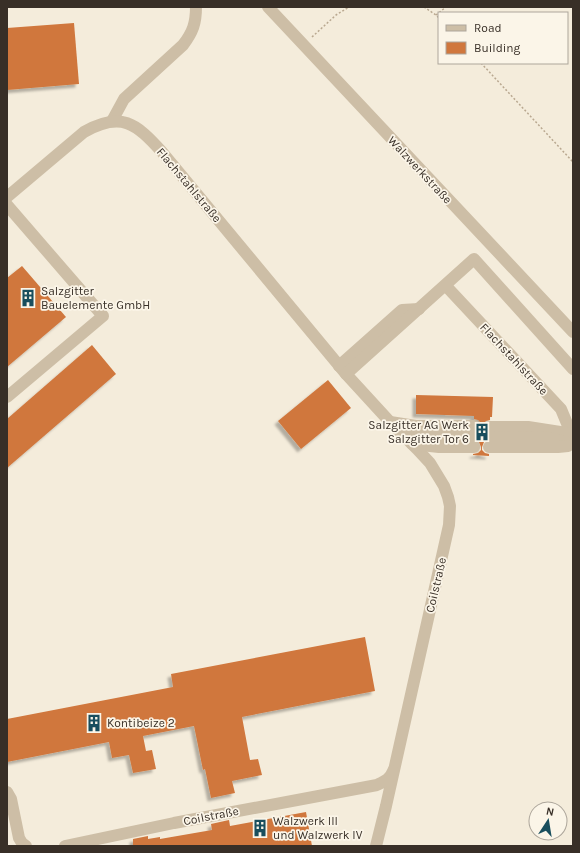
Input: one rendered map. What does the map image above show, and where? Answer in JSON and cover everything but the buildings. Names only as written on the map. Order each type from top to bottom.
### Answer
[{"type":"street","points":[[112,121],[124,99],[183,45],[190,36],[194,27],[196,7]]},
{"type":"street","name":"Walzwerkstraße","points":[[268,7],[573,332]]},
{"type":"street","name":"Flachstahlstraße","points":[[7,196],[84,132],[93,127],[112,121],[120,121],[130,124],[153,142],[343,370],[390,422]]},
{"type":"street","points":[[7,205],[103,316],[7,397]]},
{"type":"street","points":[[343,370],[402,310],[419,309],[474,259],[573,369]]},
{"type":"street","name":"Flachstahlstraße","points":[[446,286],[561,409],[573,439]]},
{"type":"street","points":[[390,422],[474,437],[408,440]]},
{"type":"street","name":"Coilstraße","points":[[376,846],[444,549],[449,525],[450,506],[444,486],[430,463],[390,422]]},
{"type":"street","points":[[528,427],[573,439],[558,447],[489,437],[528,427]]},
{"type":"street","name":"Coilstraße","points":[[65,846],[174,823],[377,785],[386,781],[391,776],[395,766]]},
{"type":"street","points":[[7,792],[10,798],[19,838],[26,846]]},
{"type":"path","points":[[304,44],[336,16],[349,7]]},
{"type":"path","points":[[424,7],[436,15]]},
{"type":"path","points":[[482,64],[573,162]]},
{"type":"place","name":"Salzgitter Bauelemente GmbH","points":[[28,298]]},
{"type":"place","name":"Salzgitter AG Werk Salzgitter Tor 6","points":[[482,432]]},
{"type":"place","name":"Kontibeize 2","points":[[94,723]]},
{"type":"place","name":"Walzwerk III und Walzwerk IV","points":[[260,828]]}]
